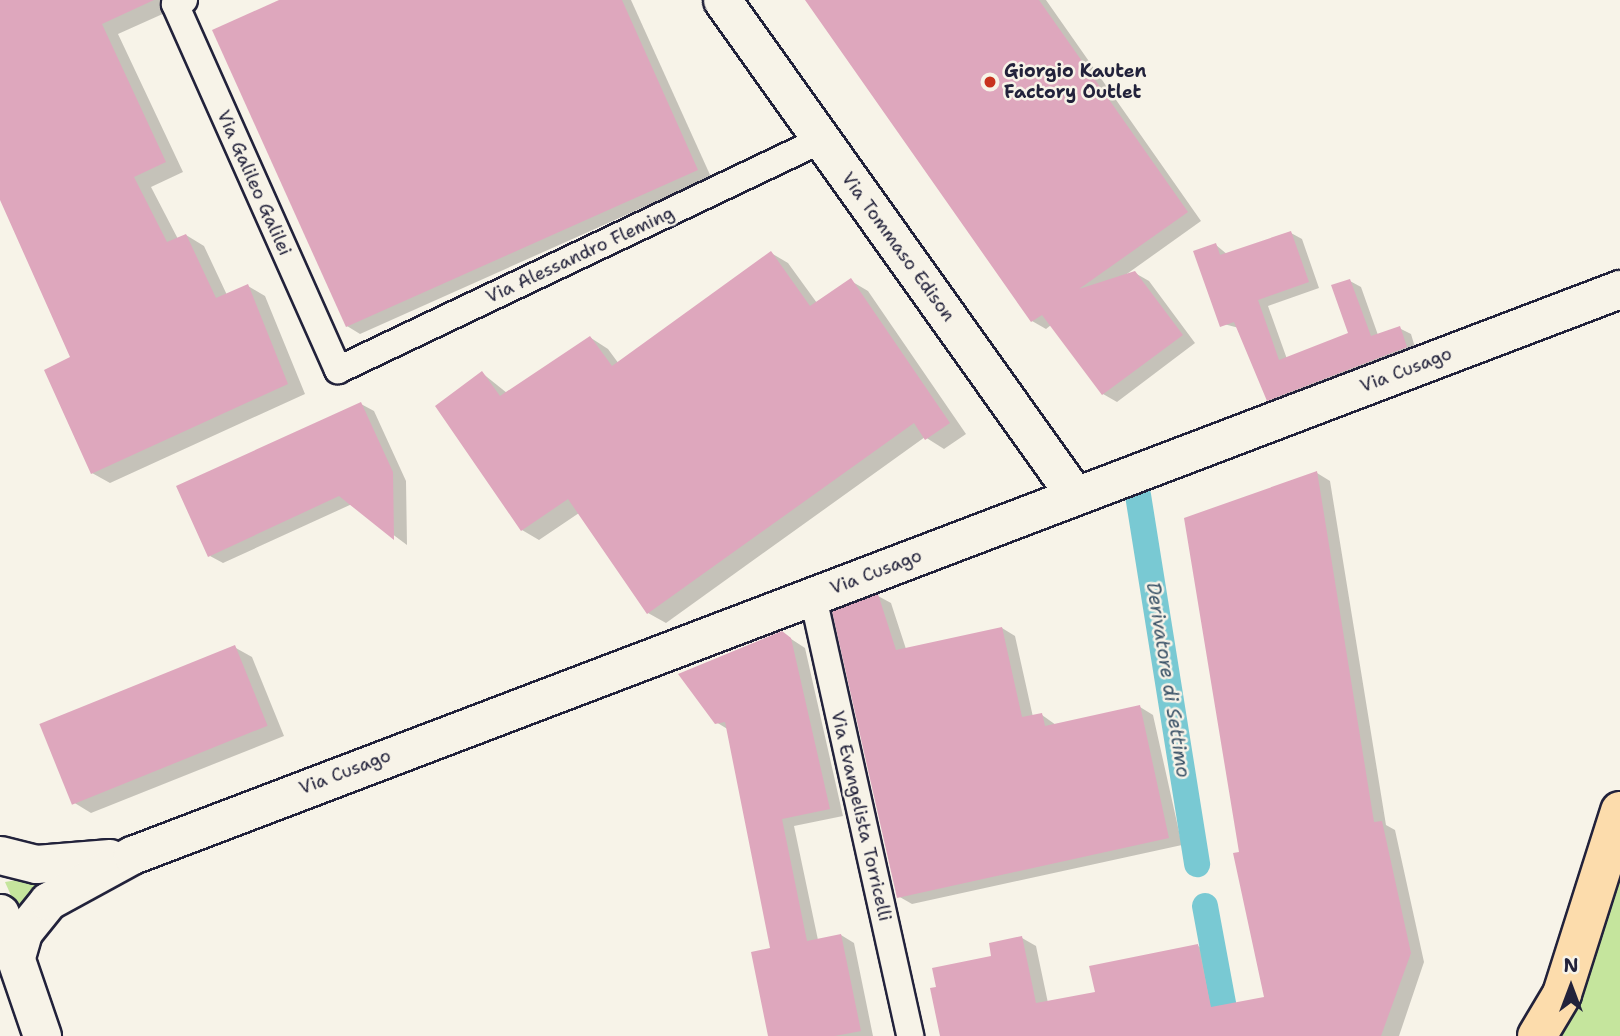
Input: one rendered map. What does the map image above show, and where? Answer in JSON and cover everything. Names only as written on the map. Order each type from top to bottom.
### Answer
[{"type":"highway","points":[[1537,1036],[1562,994],[1620,811]]},
{"type":"street","name":"Via Galileo Galilei","points":[[184,0],[175,4],[338,370]]},
{"type":"street","name":"Via Tommaso Edison","points":[[722,0],[1074,494]]},
{"type":"street","name":"Via Alessandro Fleming","points":[[338,370],[821,140]]},
{"type":"street","name":"Via Cusago","points":[[16,957],[23,932],[48,901],[132,855],[813,597],[1074,494],[1620,289]]},
{"type":"street","name":"Via Evangelista Torricelli","points":[[813,597],[910,1036]]},
{"type":"street","name":"Via Cusago","points":[[0,855],[36,864],[132,855]]},
{"type":"street","points":[[0,913],[42,1036]]},
{"type":"green space","points":[[1620,841],[1620,1036],[1549,1036]]},
{"type":"green space","points":[[34,877],[40,894],[17,909],[5,882]]},
{"type":"building","points":[[0,0],[154,0],[102,24],[166,162],[134,177],[167,242],[186,234],[216,298],[248,284],[288,384],[91,474],[44,370],[70,357],[0,200]]},
{"type":"building","points":[[279,0],[622,0],[698,170],[346,327],[212,30]]},
{"type":"building","points":[[805,0],[1039,0],[1188,212],[1079,289],[1135,271],[1183,335],[1102,395],[1042,315],[1031,322]]},
{"type":"building","points":[[1291,231],[1309,282],[1258,300],[1279,360],[1348,333],[1331,285],[1350,279],[1371,336],[1400,326],[1407,347],[1267,401],[1234,322],[1220,327],[1193,251],[1216,243],[1220,255]]},
{"type":"building","points":[[771,251],[810,306],[851,278],[950,423],[925,440],[914,423],[647,614],[568,499],[521,531],[435,406],[482,371],[500,396],[590,336],[612,366]]},
{"type":"building","points":[[361,402],[393,472],[394,540],[339,496],[208,557],[176,486]]},
{"type":"building","points":[[1317,471],[1374,822],[1382,821],[1411,953],[1381,1036],[940,1036],[930,988],[936,987],[932,968],[991,956],[989,943],[1022,936],[1036,1003],[1095,992],[1089,966],[1198,944],[1211,1007],[1264,997],[1233,853],[1239,852],[1184,518]]},
{"type":"building","points":[[878,594],[896,650],[1002,627],[1022,717],[1042,713],[1045,726],[1140,705],[1169,838],[897,898],[832,611]]},
{"type":"building","points":[[782,631],[791,638],[830,809],[782,819],[807,941],[841,934],[861,1031],[835,1036],[768,1036],[751,952],[770,948],[725,722],[715,724],[678,674]]},
{"type":"building","points":[[235,645],[268,726],[72,805],[39,724]]},
{"type":"waterway","name":"Derivatore di Settimo","points":[[1138,495],[1197,864]]},
{"type":"waterway","name":"Derivatore di Settimo","points":[[1205,906],[1229,1036]]},
{"type":"place","name":"Giorgio Kauten Factory Outlet","points":[[990,82]]}]
